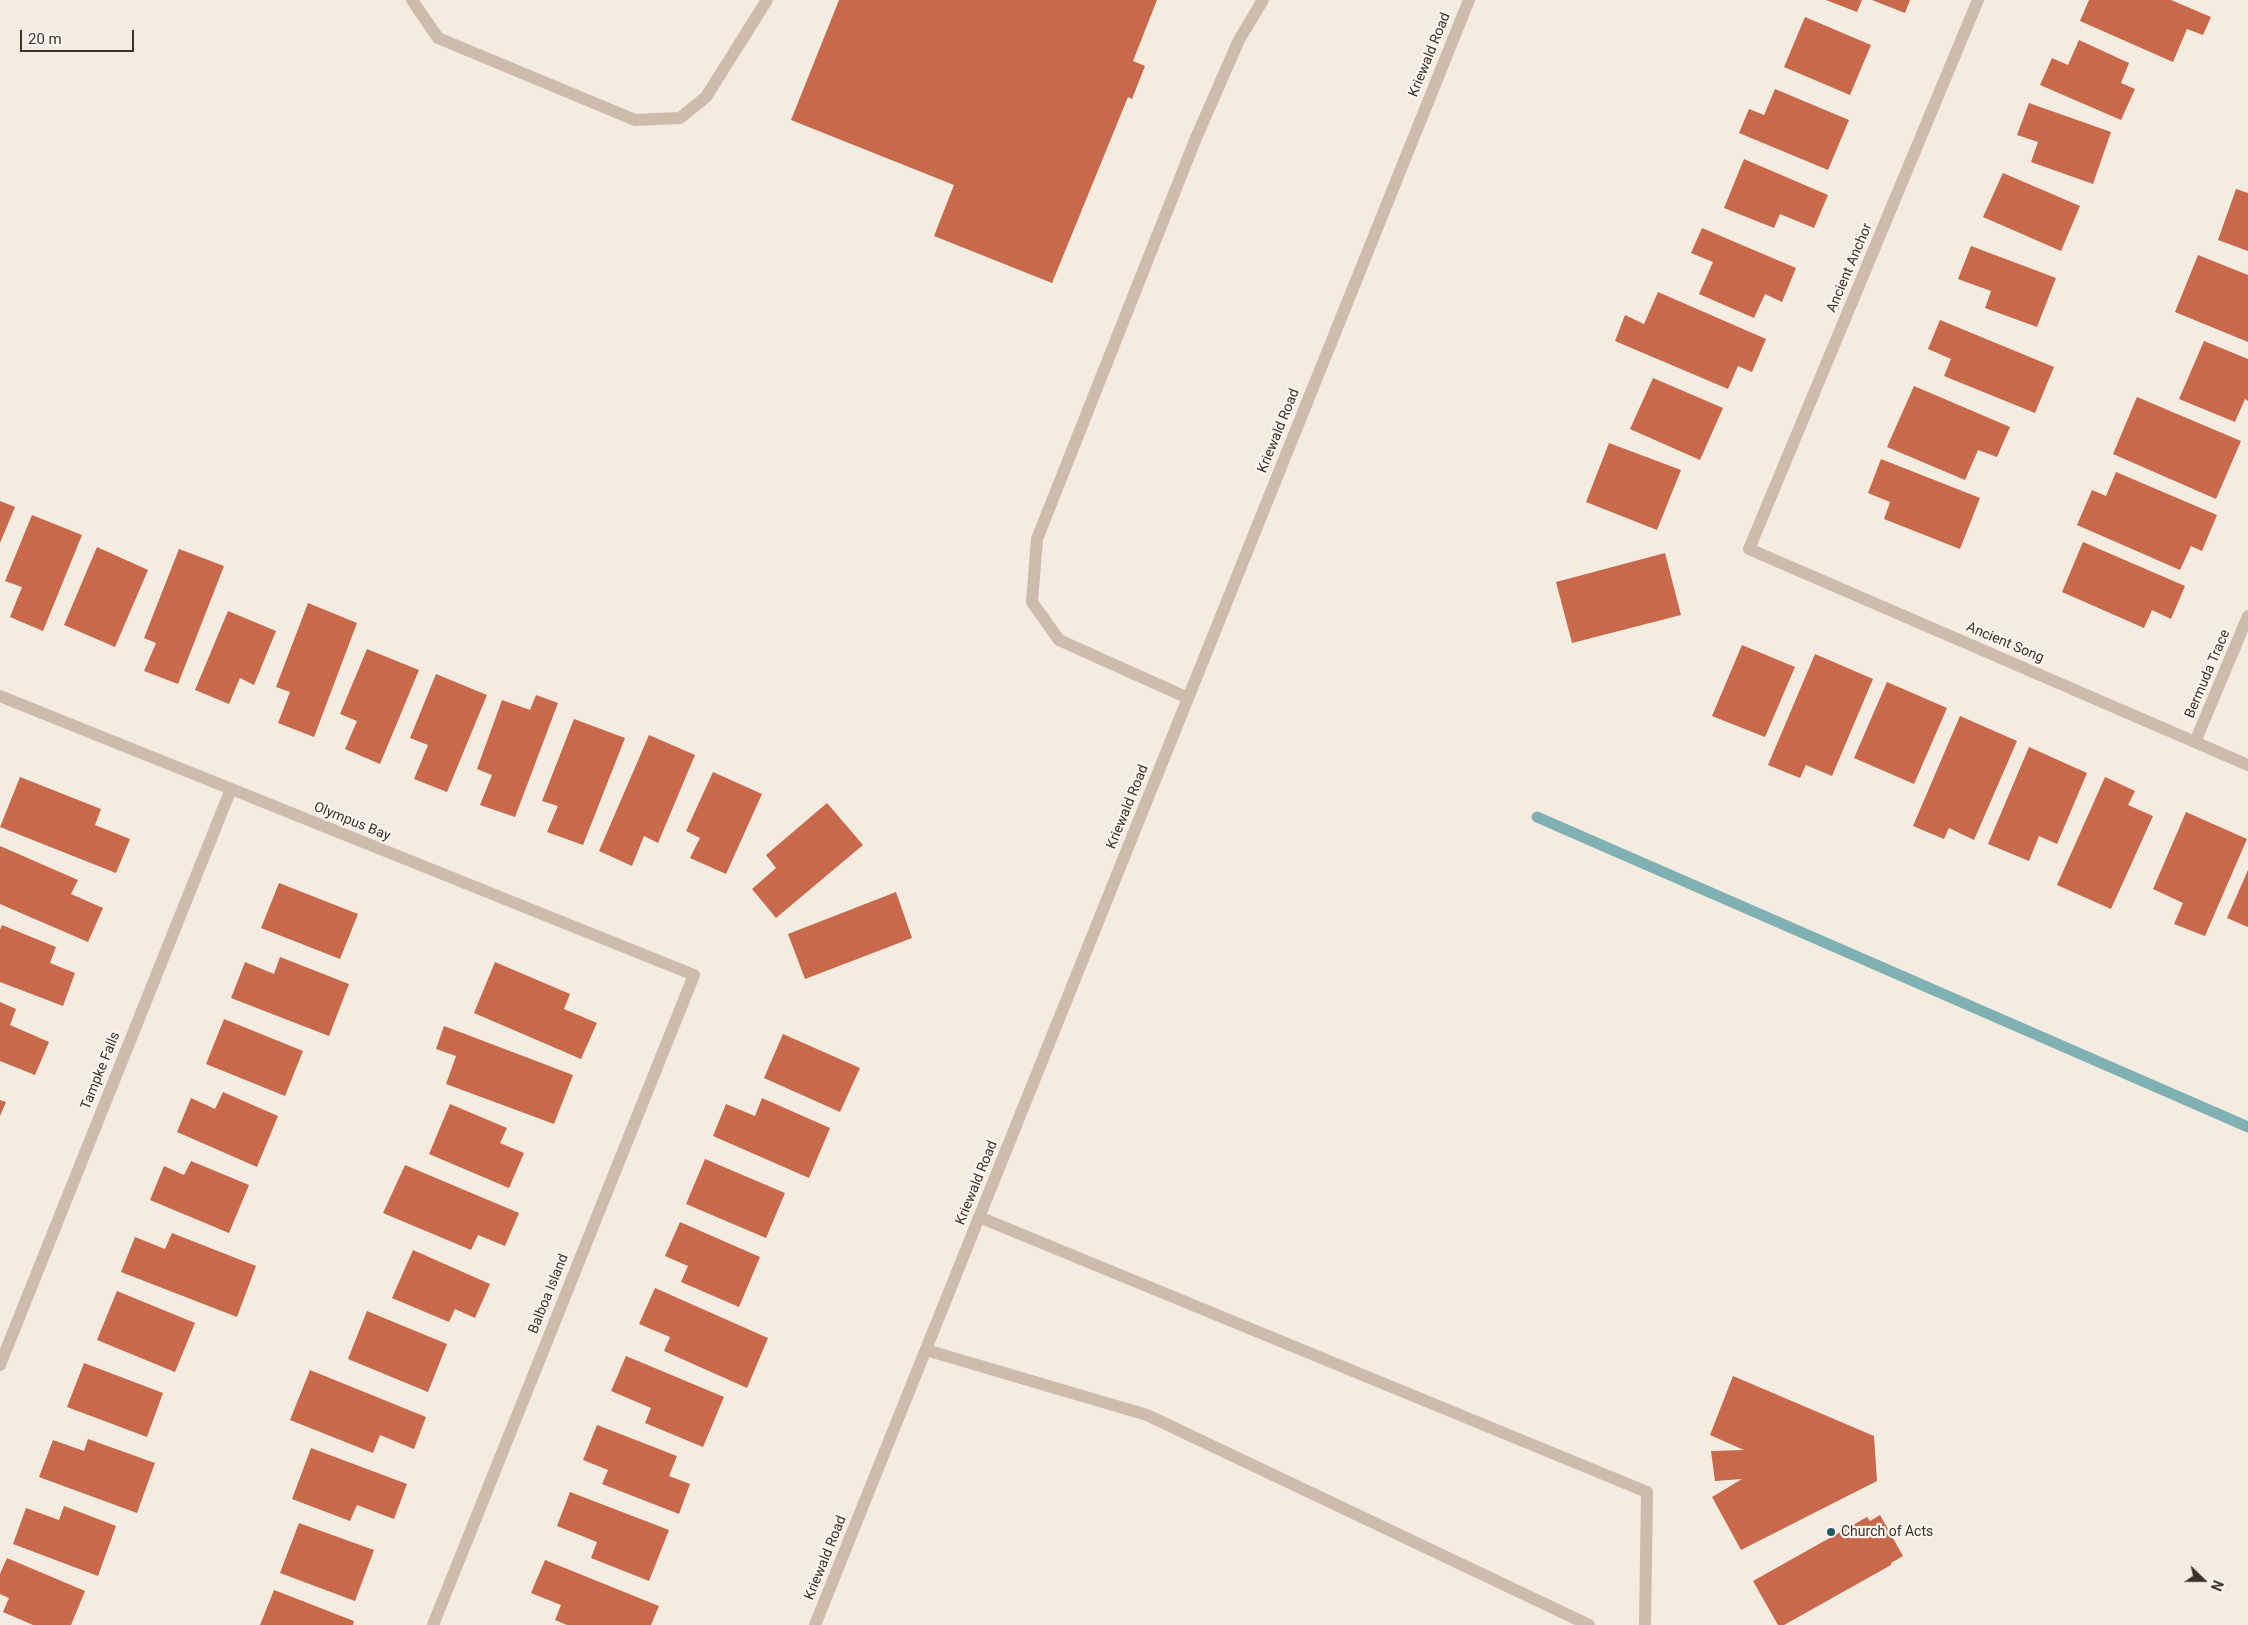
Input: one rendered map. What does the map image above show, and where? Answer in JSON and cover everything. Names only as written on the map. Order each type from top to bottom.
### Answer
[{"type":"street","points":[[412,0],[438,38],[635,120],[680,118],[706,97],[767,0]]},
{"type":"street","points":[[1188,698],[1059,640],[1032,602],[1037,539],[1196,138],[1239,40],[1263,0]]},
{"type":"street","name":"Kriewald Road","points":[[815,1625],[1469,0]]},
{"type":"street","name":"Ancient Anchor","points":[[1749,548],[1978,0]]},
{"type":"street","name":"Ancient Song","points":[[1749,548],[2248,765]]},
{"type":"street","name":"Bermuda Trace","points":[[2195,742],[2248,616]]},
{"type":"street","name":"Olympus Bay","points":[[0,696],[694,975]]},
{"type":"street","name":"Tampke Falls","points":[[0,1365],[231,789]]},
{"type":"street","name":"Balboa Island","points":[[433,1625],[694,975]]},
{"type":"street","points":[[979,1217],[1647,1492],[1645,1625]]},
{"type":"street","points":[[926,1350],[1147,1415],[1589,1625]]},
{"type":"building","points":[[839,0],[1157,0],[1133,61],[1145,66],[1132,99],[1128,97],[1052,283],[934,236],[954,185],[791,120]]},
{"type":"building","points":[[1826,0],[1862,0],[1857,12]]},
{"type":"building","points":[[1872,0],[1910,0],[1905,13]]},
{"type":"building","points":[[2089,0],[2171,0],[2211,17],[2203,35],[2187,29],[2173,62],[2080,21]]},
{"type":"building","points":[[1805,17],[1871,45],[1850,95],[1784,67]]},
{"type":"building","points":[[2079,40],[2129,63],[2121,83],[2135,89],[2121,120],[2040,85],[2052,58],[2068,65]]},
{"type":"building","points":[[1775,89],[1849,120],[1828,170],[1739,133],[1749,109],[1764,115]]},
{"type":"building","points":[[2029,103],[2111,132],[2093,184],[2031,162],[2038,142],[2017,135]]},
{"type":"building","points":[[1744,159],[1828,195],[1814,228],[1780,214],[1774,228],[1724,208]]},
{"type":"building","points":[[2003,173],[2080,206],[2061,251],[1983,217]]},
{"type":"building","points":[[2236,189],[2248,193],[2248,251],[2218,240]]},
{"type":"building","points":[[1702,228],[1796,268],[1782,302],[1765,294],[1754,318],[1699,294],[1713,262],[1691,253]]},
{"type":"building","points":[[1971,246],[2056,278],[2037,327],[1985,308],[1991,291],[1958,279]]},
{"type":"building","points":[[2198,255],[2248,275],[2248,342],[2175,312]]},
{"type":"building","points":[[1658,292],[1766,339],[1752,372],[1738,366],[1728,389],[1615,341],[1625,315],[1644,324]]},
{"type":"building","points":[[1940,320],[2054,367],[2035,413],[1944,376],[1951,359],[1928,349]]},
{"type":"building","points":[[2204,341],[2248,359],[2248,401],[2245,399],[2235,422],[2179,399]]},
{"type":"building","points":[[1653,378],[1723,408],[1700,460],[1630,429]]},
{"type":"building","points":[[1914,386],[2010,427],[1997,457],[1978,450],[1965,480],[1887,447]]},
{"type":"building","points":[[2137,397],[2241,441],[2216,499],[2113,454]]},
{"type":"building","points":[[1609,443],[1681,470],[1657,530],[1586,502]]},
{"type":"building","points":[[1881,459],[1980,498],[1960,549],[1884,519],[1890,502],[1868,493]]},
{"type":"building","points":[[2116,472],[2217,515],[2202,551],[2191,546],[2180,570],[2077,525],[2092,490],[2106,496]]},
{"type":"building","points":[[0,501],[15,507],[0,543]]},
{"type":"building","points":[[32,515],[82,535],[43,631],[10,617],[22,587],[5,581]]},
{"type":"building","points":[[2083,542],[2185,586],[2171,619],[2152,610],[2144,628],[2062,592]]},
{"type":"building","points":[[97,547],[148,570],[115,647],[64,625]]},
{"type":"building","points":[[179,549],[224,566],[178,684],[144,671],[156,643],[144,638]]},
{"type":"building","points":[[1665,553],[1681,615],[1572,643],[1556,582]]},
{"type":"building","points":[[308,603],[357,623],[314,737],[278,723],[290,692],[276,687]]},
{"type":"building","points":[[228,611],[276,631],[254,685],[240,678],[229,704],[195,690]]},
{"type":"building","points":[[1742,645],[1795,667],[1765,737],[1712,716]]},
{"type":"building","points":[[367,649],[419,670],[380,764],[345,749],[357,721],[340,714]]},
{"type":"building","points":[[1815,654],[1873,679],[1832,776],[1806,765],[1800,778],[1768,765]]},
{"type":"building","points":[[436,674],[487,695],[447,792],[414,779],[428,745],[410,738]]},
{"type":"building","points":[[1887,682],[1947,708],[1914,784],[1854,758]]},
{"type":"building","points":[[536,695],[558,703],[515,817],[480,805],[492,775],[477,769],[502,700],[530,710]]},
{"type":"building","points":[[1960,716],[2017,741],[1974,840],[1949,828],[1944,839],[1913,826]]},
{"type":"building","points":[[574,719],[625,738],[583,845],[547,832],[558,806],[542,801]]},
{"type":"building","points":[[649,735],[695,755],[658,843],[644,836],[632,866],[599,851]]},
{"type":"building","points":[[2029,747],[2087,773],[2057,844],[2039,836],[2029,861],[1988,844]]},
{"type":"building","points":[[713,772],[762,794],[726,874],[690,858],[700,838],[686,831]]},
{"type":"building","points":[[20,777],[101,809],[95,825],[130,839],[116,873],[0,827]]},
{"type":"building","points":[[2105,777],[2135,791],[2128,805],[2153,816],[2111,909],[2057,885]]},
{"type":"building","points":[[827,803],[863,845],[776,918],[752,889],[776,868],[766,855]]},
{"type":"building","points":[[2186,812],[2247,839],[2205,936],[2174,924],[2183,903],[2153,889]]},
{"type":"building","points":[[0,846],[78,880],[71,894],[103,908],[88,942],[0,904]]},
{"type":"building","points":[[2248,870],[2248,927],[2227,918]]},
{"type":"building","points":[[279,883],[358,914],[340,959],[261,928]]},
{"type":"building","points":[[896,892],[912,938],[805,979],[788,934]]},
{"type":"building","points":[[2,925],[56,947],[50,963],[75,973],[63,1006],[0,982],[0,930]]},
{"type":"building","points":[[280,957],[349,984],[329,1036],[231,998],[245,962],[274,974]]},
{"type":"building","points":[[495,962],[570,994],[564,1009],[597,1023],[581,1059],[474,1013]]},
{"type":"building","points":[[0,1002],[16,1009],[10,1025],[49,1042],[35,1075],[0,1061]]},
{"type":"building","points":[[224,1019],[303,1051],[285,1096],[206,1064]]},
{"type":"building","points":[[444,1026],[573,1075],[554,1124],[446,1084],[456,1056],[436,1049]]},
{"type":"building","points":[[783,1034],[860,1068],[840,1112],[764,1078]]},
{"type":"building","points":[[223,1092],[278,1116],[257,1167],[177,1132],[191,1098],[215,1109]]},
{"type":"building","points":[[762,1098],[830,1128],[809,1178],[713,1136],[726,1104],[755,1116]]},
{"type":"building","points":[[0,1100],[6,1102],[0,1116]]},
{"type":"building","points":[[450,1104],[507,1128],[500,1143],[524,1153],[509,1188],[429,1154]]},
{"type":"building","points":[[705,1159],[785,1193],[766,1238],[686,1204]]},
{"type":"building","points":[[191,1161],[249,1185],[229,1233],[150,1200],[164,1166],[184,1175]]},
{"type":"building","points":[[405,1165],[519,1213],[505,1246],[478,1235],[471,1250],[383,1213]]},
{"type":"building","points":[[680,1222],[760,1257],[739,1307],[681,1282],[688,1266],[665,1256]]},
{"type":"building","points":[[172,1233],[256,1266],[237,1317],[121,1272],[135,1237],[165,1249]]},
{"type":"building","points":[[413,1250],[490,1284],[475,1318],[455,1309],[449,1322],[392,1298]]},
{"type":"building","points":[[655,1288],[768,1338],[747,1388],[664,1351],[670,1337],[639,1324]]},
{"type":"building","points":[[117,1291],[195,1323],[175,1372],[97,1340]]},
{"type":"building","points":[[367,1311],[447,1344],[428,1392],[348,1359]]},
{"type":"building","points":[[626,1356],[724,1397],[703,1447],[645,1423],[651,1408],[611,1391]]},
{"type":"building","points":[[84,1363],[163,1393],[147,1437],[67,1407]]},
{"type":"building","points":[[310,1370],[426,1417],[414,1449],[380,1435],[373,1453],[290,1420]]},
{"type":"building","points":[[1733,1376],[1874,1436],[1877,1481],[1741,1550],[1712,1497],[1742,1479],[1715,1481],[1711,1451],[1744,1450],[1710,1435]]},
{"type":"building","points":[[597,1425],[677,1456],[669,1476],[690,1484],[679,1514],[602,1484],[608,1470],[583,1460]]},
{"type":"building","points":[[88,1439],[155,1463],[137,1513],[39,1477],[53,1440],[84,1451]]},
{"type":"building","points":[[311,1448],[407,1484],[394,1519],[357,1505],[350,1521],[292,1499]]},
{"type":"building","points":[[570,1492],[669,1530],[649,1581],[591,1558],[597,1542],[557,1526]]},
{"type":"building","points":[[64,1506],[116,1526],[98,1576],[13,1544],[26,1508],[59,1520]]},
{"type":"building","points":[[1880,1515],[1903,1556],[1891,1563],[1891,1565],[1784,1625],[1778,1625],[1753,1581],[1867,1517],[1870,1521]]},
{"type":"building","points":[[299,1523],[374,1550],[355,1601],[280,1573]]},
{"type":"building","points":[[7,1558],[85,1591],[71,1625],[33,1625],[3,1612],[9,1598],[0,1594],[0,1574]]},
{"type":"building","points":[[545,1560],[659,1606],[651,1625],[567,1625],[555,1620],[561,1605],[531,1593]]},
{"type":"building","points":[[274,1590],[354,1621],[353,1625],[260,1625]]},
{"type":"waterway","points":[[1537,817],[2248,1127]]},
{"type":"place","name":"Church of Acts","points":[[1831,1532]]}]
